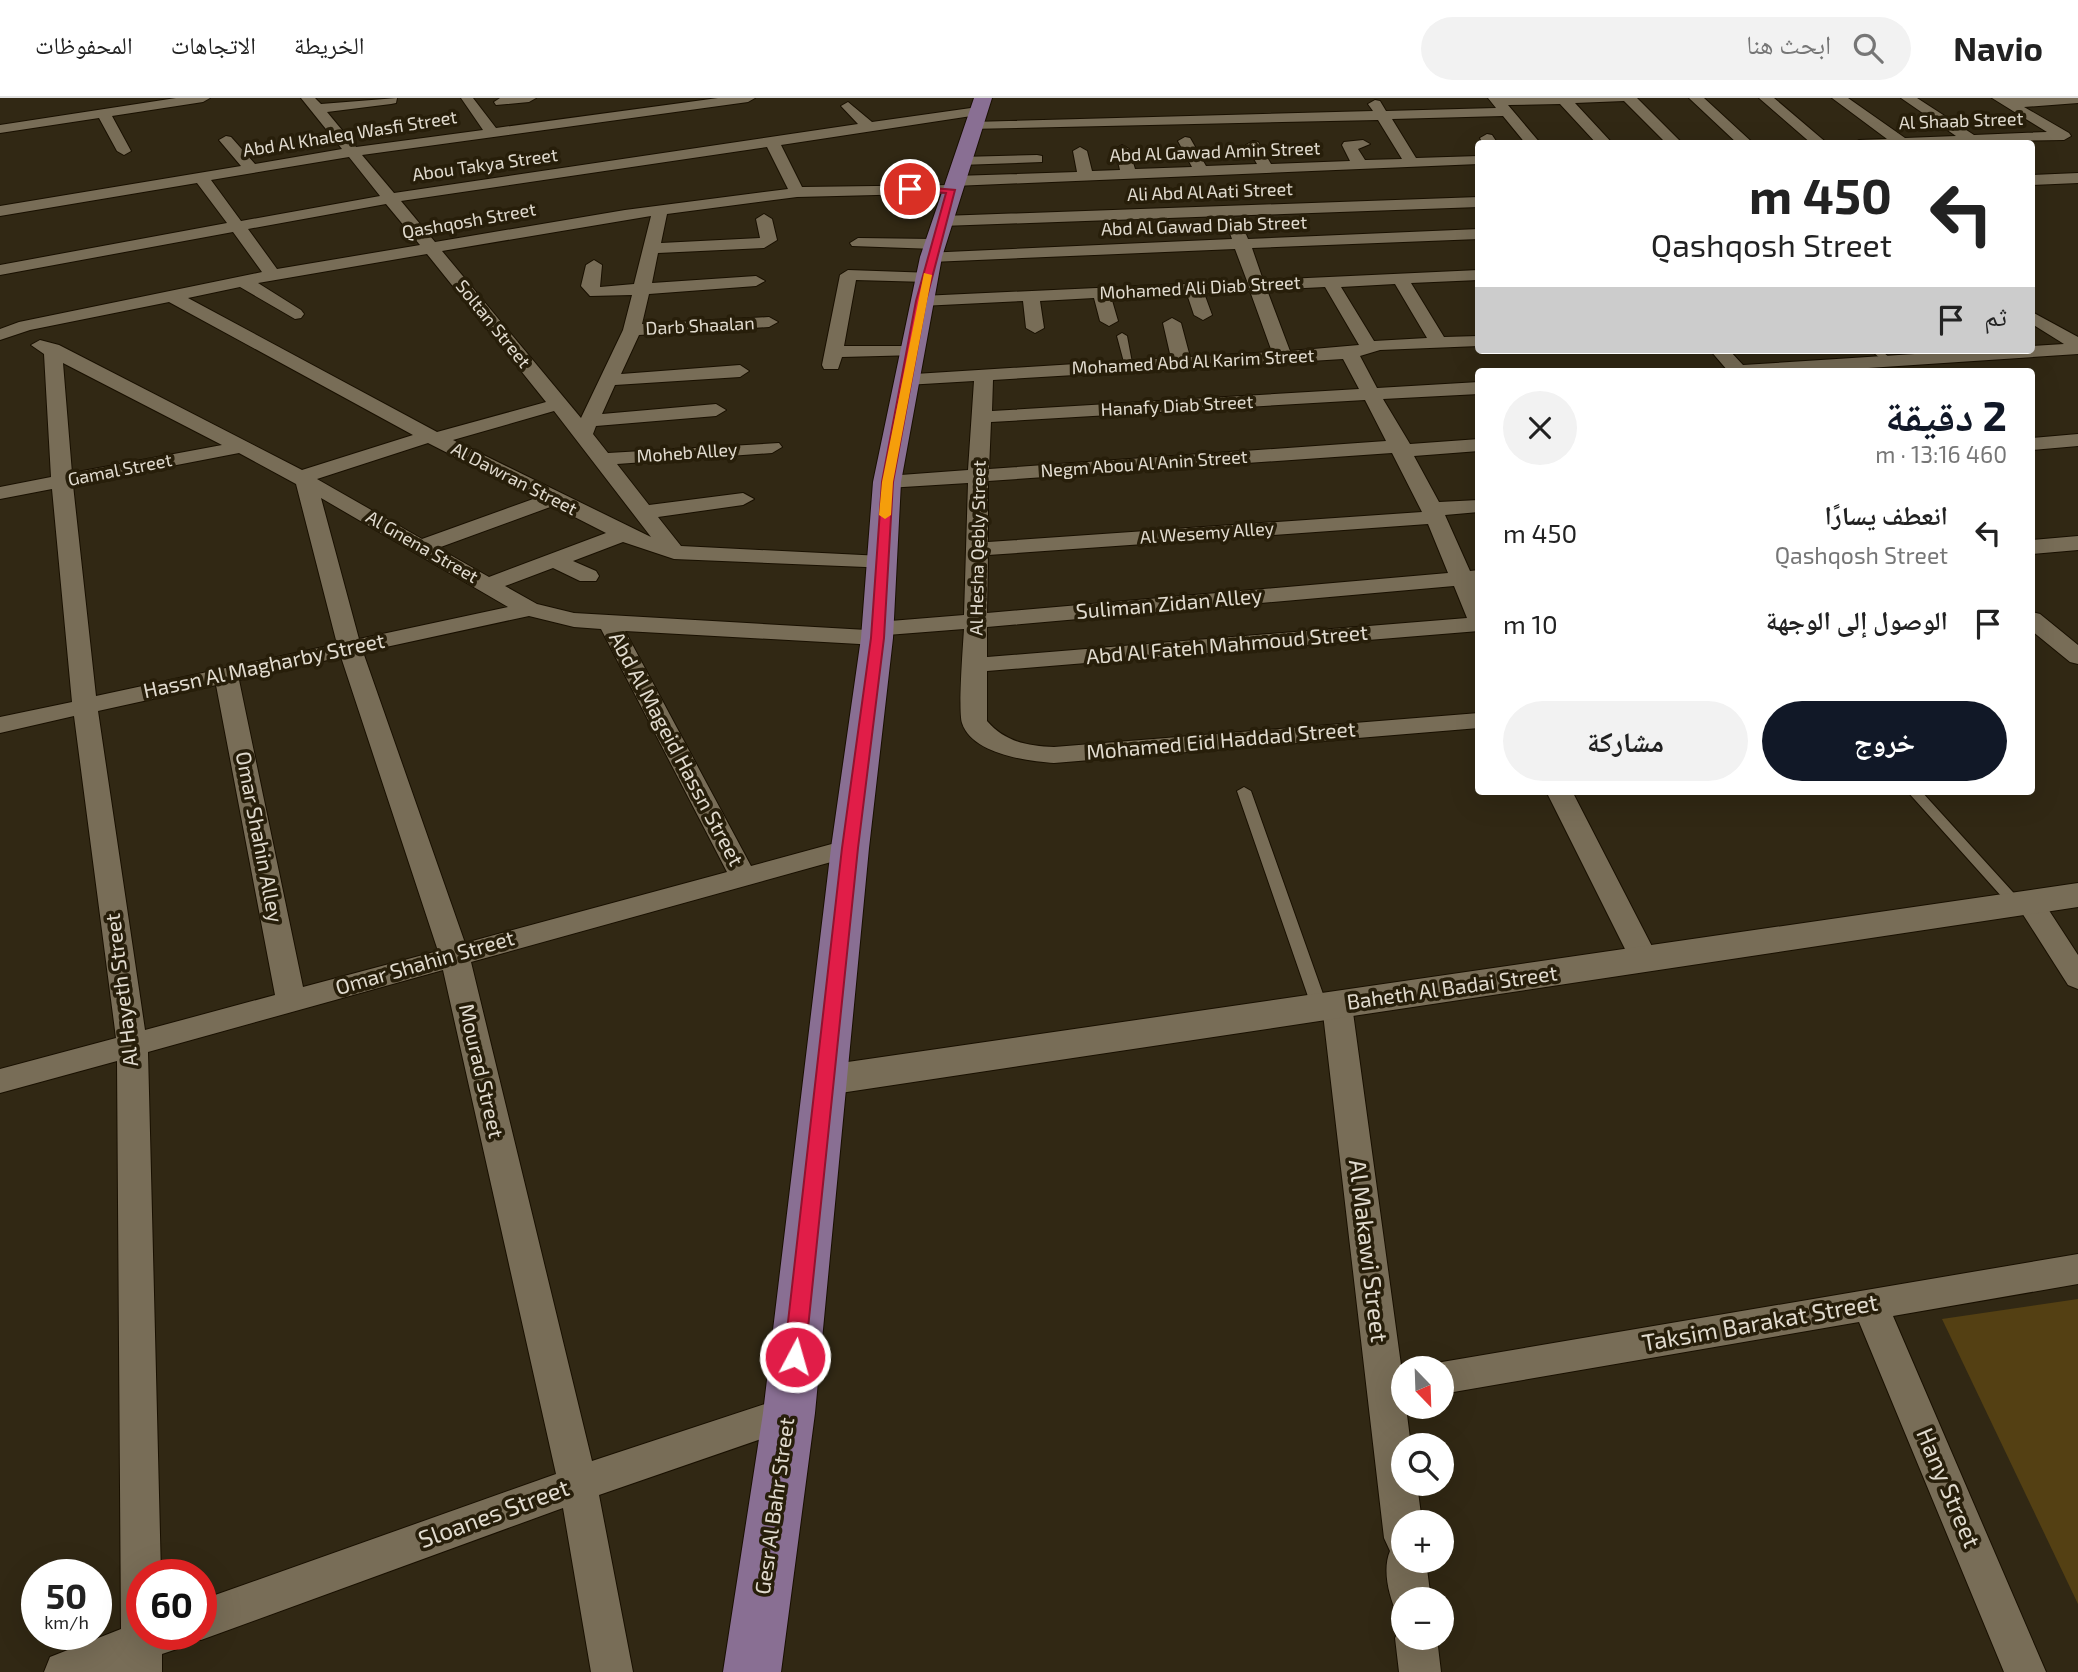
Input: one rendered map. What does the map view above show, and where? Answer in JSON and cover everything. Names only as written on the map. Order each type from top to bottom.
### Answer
[{"type":"main road","name":"Gesr Al Bahr Street","points":[[752,1672],[789,1413],[850,848],[878,634],[887,482],[909,365],[950,197]]},
{"type":"street","points":[[0,129],[203,98]]},
{"type":"street","points":[[501,102],[529,98]]},
{"type":"street","name":"Abd Al Khaleq Wasfi Street","points":[[1,206],[352,152],[748,98]]},
{"type":"street","points":[[1372,98],[1412,163]]},
{"type":"street","points":[[1429,98],[1456,128]]},
{"type":"street","points":[[865,189],[856,251],[950,197],[1050,124],[1256,119],[1322,122],[1380,115],[1407,121],[1499,104],[1621,98]]},
{"type":"street","points":[[1629,98],[1672,140]]},
{"type":"street","points":[[1696,98],[1743,140]]},
{"type":"street","points":[[1766,98],[1816,140]]},
{"type":"street","points":[[1839,98],[1898,140]]},
{"type":"street","points":[[1908,98],[1972,140]]},
{"type":"street","points":[[1563,99],[1602,140]]},
{"type":"street","points":[[2004,101],[2078,99]]},
{"type":"street","points":[[313,104],[391,100]]},
{"type":"street","points":[[467,100],[492,132]]},
{"type":"street","points":[[2004,101],[2078,144]]},
{"type":"street","points":[[1247,102],[1266,135]]},
{"type":"street","points":[[1313,102],[1322,122]]},
{"type":"street","name":"Soltan Street","points":[[313,104],[559,404],[587,428],[603,459],[674,552]]},
{"type":"street","points":[[1153,135],[1216,133],[1191,104]]},
{"type":"street","points":[[1499,104],[1530,140]]},
{"type":"street","points":[[562,105],[577,120]]},
{"type":"street","points":[[1132,105],[1138,122]]},
{"type":"street","points":[[848,106],[869,127]]},
{"type":"street","points":[[1094,106],[1099,123]]},
{"type":"street","points":[[103,113],[124,151]]},
{"type":"street","points":[[1083,123],[1085,176]]},
{"type":"street","points":[[1050,124],[1053,141]]},
{"type":"street","name":"Abou Takya Street","points":[[0,270],[392,198],[869,127],[950,197]]},
{"type":"street","name":"Al Shaab Street","points":[[1972,140],[2058,133],[2078,128]]},
{"type":"street","points":[[226,140],[251,168]]},
{"type":"street","points":[[1185,141],[1203,177]]},
{"type":"street","points":[[1432,141],[1453,166]]},
{"type":"street","points":[[772,142],[797,192]]},
{"type":"street","points":[[1363,144],[1349,145],[1364,181]]},
{"type":"street","points":[[1253,145],[1268,169]]},
{"type":"street","points":[[1119,180],[1122,149]]},
{"type":"street","points":[[950,197],[1037,159]]},
{"type":"street","name":"Abd Al Gawad Amin Street","points":[[950,197],[1085,176],[1119,180],[1203,177],[1234,182],[1232,170],[1268,169],[1324,161],[1357,165],[1412,163],[1453,166],[1475,161]]},
{"type":"street","points":[[200,176],[273,275]]},
{"type":"street","points":[[2035,180],[2078,178]]},
{"type":"street","name":"Qashqosh Street","points":[[0,335],[25,326],[273,275],[660,210],[797,192],[865,189],[950,197]]},
{"type":"street","name":"Ali Abd Al Aati Street","points":[[950,197],[1230,210],[1475,202]]},
{"type":"street","name":"Abd Al Gawad Diab Street","points":[[950,197],[1242,244],[1475,234]]},
{"type":"street","name":"Mohamed Ali Diab Street","points":[[950,197],[1031,296],[1475,275]]},
{"type":"street","name":"Mohamed Abd Al Karim Street","points":[[950,197],[848,275],[833,358],[984,374],[1283,357],[1475,341]]},
{"type":"street","points":[[587,428],[632,330],[660,210]]},
{"type":"street","points":[[1230,210],[1283,357]]},
{"type":"street","points":[[652,248],[764,243],[769,240],[764,219]]},
{"type":"street","points":[[594,265],[591,290],[756,281]]},
{"type":"street","points":[[1400,279],[1439,343]]},
{"type":"street","points":[[244,282],[295,314]]},
{"type":"street","points":[[1330,282],[1359,350],[1372,395],[1469,578],[1475,604]]},
{"type":"street","points":[[1194,288],[1203,315]]},
{"type":"street","points":[[1101,293],[1109,321]]},
{"type":"street","points":[[1031,296],[1035,328]]},
{"type":"street","name":"Al Dawran Street","points":[[174,297],[433,437],[624,534],[674,552],[882,563]]},
{"type":"street","points":[[2035,319],[2078,347]]},
{"type":"street","points":[[0,321],[25,326]]},
{"type":"street","name":"Darb Shaalan","points":[[632,330],[769,322]]},
{"type":"street","points":[[1171,323],[1182,363]]},
{"type":"street","name":"Al Gnena Street","points":[[0,335],[53,349],[303,480],[529,609],[573,620],[608,623],[878,634]]},
{"type":"street","points":[[2035,349],[2078,347]]},
{"type":"street","name":"Al Hayeth Street","points":[[53,349],[62,481],[85,705],[132,1044],[144,1559]]},
{"type":"street","points":[[1723,354],[1735,368]]},
{"type":"street","points":[[1767,368],[1926,354]]},
{"type":"street","points":[[610,380],[740,371]]},
{"type":"street","name":"Al Hesha Qebly Street","points":[[974,722],[978,476],[984,374]]},
{"type":"street","name":"Hanafy Diab Street","points":[[981,417],[1475,388]]},
{"type":"street","points":[[303,480],[433,437],[559,404]]},
{"type":"street","points":[[587,428],[716,410]]},
{"type":"street","points":[[2035,444],[2078,440]]},
{"type":"street","name":"Negm Abou Al Anin Street","points":[[887,482],[1475,445]]},
{"type":"street","name":"Gamal Street","points":[[0,493],[241,447]]},
{"type":"street","name":"Moheb Alley","points":[[603,459],[772,447]]},
{"type":"street","name":"Mourad Street","points":[[303,480],[350,648],[454,954],[578,1484],[612,1672]]},
{"type":"street","points":[[420,547],[552,499]]},
{"type":"street","points":[[644,512],[743,499]]},
{"type":"street","name":"Al Wesemy Alley","points":[[977,549],[1434,513],[1475,507]]},
{"type":"street","points":[[487,585],[624,534]]},
{"type":"street","points":[[2035,547],[2078,544]]},
{"type":"street","points":[[553,561],[588,576]]},
{"type":"street","name":"Suliman Zidan Alley","points":[[878,634],[976,620],[1469,578]]},
{"type":"street","name":"Hassn Al Magharby Street","points":[[0,725],[529,609]]},
{"type":"street","name":"Abd Al Fateh Mahmoud Street","points":[[975,665],[1475,622]]},
{"type":"street","points":[[2035,622],[2078,657]]},
{"type":"street","name":"Abd Al Mageid Hassn Street","points":[[608,623],[743,876]]},
{"type":"street","name":"Omar Shahin Alley","points":[[226,674],[291,1000]]},
{"type":"street","name":"Mohamed Eid Haddad Street","points":[[974,722],[985,736],[1003,747],[1027,754],[1054,755],[1475,720]]},
{"type":"street","points":[[1561,795],[1644,960]]},
{"type":"street","name":"Omar Shahin Street","points":[[0,1081],[454,954],[850,848]]},
{"type":"street","name":"Baheth Al Badai Street","points":[[827,1080],[2078,895]]},
{"type":"street","points":[[2022,903],[2078,978]]},
{"type":"street","name":"Al Makawi Street","points":[[1329,1006],[1391,1368]]},
{"type":"street","name":"Taksim Barakat Street","points":[[1454,1376],[2078,1269]]},
{"type":"street","name":"Hany Street","points":[[1870,1304],[2025,1672]]},
{"type":"street","name":"Sloanes Street","points":[[217,1614],[578,1484],[789,1413]]},
{"type":"street","name":"Al Makawi Street","points":[[1396,1419],[1402,1510]]},
{"type":"street","points":[[65,1672],[126,1650]]},
{"type":"street","points":[[1417,1650],[1420,1672]]},
{"type":"lane","points":[[1122,336],[1130,366]]},
{"type":"lane","points":[[1244,791],[1329,1006]]},
{"type":"lane","points":[[1918,795],[2022,903]]},
{"type":"shaded area","points":[[2078,1299],[2078,1604],[1942,1319]]},
{"type":"slow traffic","points":[[885,515],[887,482],[927,275]]},
{"type":"route","points":[[795,1357],[850,848],[877,638],[887,482],[921,301],[951,190],[910,189]]}]
